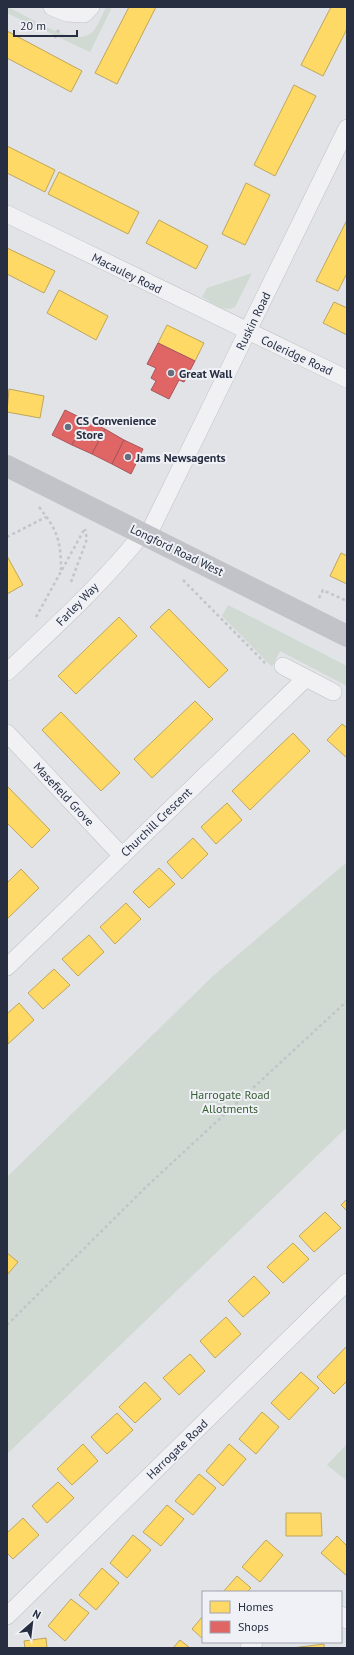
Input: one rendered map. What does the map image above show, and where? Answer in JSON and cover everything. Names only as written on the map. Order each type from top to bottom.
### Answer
[{"type":"street","points":[[52,7],[67,13],[84,14],[91,7]]},
{"type":"street","name":"Ruskin Road","points":[[145,534],[247,332],[347,128]]},
{"type":"street","name":"Macauley Road","points":[[7,214],[247,332]]},
{"type":"street","name":"Coleridge Road","points":[[247,332],[347,379]]},
{"type":"street","name":"Longford Road West","points":[[7,466],[347,636]]},
{"type":"street","name":"Farley Way","points":[[7,672],[64,618],[145,534]]},
{"type":"street","points":[[283,666],[333,692]]},
{"type":"street","name":"Churchill Crescent","points":[[7,967],[306,678]]},
{"type":"street","name":"Masefield Grove","points":[[7,733],[122,856]]},
{"type":"street","name":"Harrogate Road","points":[[7,1616],[347,1282]]},
{"type":"path","points":[[36,504],[52,523],[61,549],[61,573]]},
{"type":"path","points":[[7,537],[46,517]]},
{"type":"path","points":[[34,621],[89,522]]},
{"type":"path","points":[[64,618],[64,601],[87,539],[85,528]]},
{"type":"path","points":[[183,579],[274,673],[283,666]]},
{"type":"path","points":[[319,598],[323,590],[347,601]]},
{"type":"path","points":[[7,1324],[147,1186],[347,1001]]},
{"type":"green space","points":[[7,7],[61,33],[82,37],[90,34],[95,28],[106,7],[112,7],[90,52],[7,13]]},
{"type":"green space","points":[[252,273],[235,307],[227,309],[222,308],[202,297],[207,288]]},
{"type":"green space","points":[[228,605],[347,666],[347,686],[280,651],[272,667],[222,616]]},
{"type":"green space","name":"Harrogate Road Allotments","points":[[347,862],[347,1127],[7,1454],[7,1177],[213,976]]},
{"type":"green space","points":[[347,1444],[347,1481],[327,1465]]},
{"type":"building: Homes","points":[[129,7],[156,7],[117,84],[95,73]]},
{"type":"building: Homes","points":[[331,7],[347,7],[347,29],[323,76],[301,65]]},
{"type":"building: Homes","points":[[7,31],[82,71],[71,92],[7,58]]},
{"type":"building: Homes","points":[[294,85],[316,96],[275,176],[254,165]]},
{"type":"building: Homes","points":[[7,146],[55,170],[45,192],[7,173]]},
{"type":"building: Homes","points":[[59,172],[139,212],[128,234],[48,194]]},
{"type":"building: Homes","points":[[246,183],[270,195],[245,245],[222,234]]},
{"type":"building: Homes","points":[[159,220],[208,246],[196,269],[146,243]]},
{"type":"building: Homes","points":[[347,220],[347,273],[338,291],[316,281]]},
{"type":"building: Homes","points":[[7,248],[55,271],[44,293],[7,274]]},
{"type":"building: Homes","points":[[59,290],[108,316],[96,340],[47,313]]},
{"type":"building: Homes","points":[[334,302],[347,308],[347,335],[323,323]]},
{"type":"building: Homes","points":[[167,325],[204,343],[195,361],[158,343]]},
{"type":"building: Homes","points":[[9,389],[44,396],[40,418],[7,412]]},
{"type":"building: Homes","points":[[341,553],[347,556],[347,584],[330,576]]},
{"type":"building: Homes","points":[[7,556],[23,585],[7,594]]},
{"type":"building: Homes","points":[[169,609],[228,670],[209,688],[150,627]]},
{"type":"building: Homes","points":[[119,617],[137,636],[76,694],[58,676]]},
{"type":"building: Homes","points":[[195,701],[213,719],[152,778],[134,759]]},
{"type":"building: Homes","points":[[61,712],[120,773],[101,791],[42,730]]},
{"type":"building: Homes","points":[[342,724],[347,728],[347,758],[327,740]]},
{"type":"building: Homes","points":[[293,733],[310,751],[250,810],[232,791]]},
{"type":"building: Homes","points":[[7,786],[50,830],[32,848],[7,823]]},
{"type":"building: Homes","points":[[227,803],[242,820],[216,844],[201,827]]},
{"type":"building: Homes","points":[[193,838],[208,854],[182,879],[167,862]]},
{"type":"building: Homes","points":[[159,868],[175,884],[149,908],[133,892]]},
{"type":"building: Homes","points":[[21,869],[39,888],[7,919],[7,883]]},
{"type":"building: Homes","points":[[126,903],[141,919],[115,944],[100,927]]},
{"type":"building: Homes","points":[[89,935],[104,952],[78,976],[62,959]]},
{"type":"building: Homes","points":[[54,969],[70,985],[43,1009],[28,993]]},
{"type":"building: Homes","points":[[19,1003],[34,1020],[8,1044],[7,1014]]},
{"type":"building: Homes","points":[[347,1199],[347,1211],[341,1205]]},
{"type":"building: Homes","points":[[325,1212],[341,1228],[314,1252],[299,1236]]},
{"type":"building: Homes","points":[[293,1243],[309,1259],[283,1283],[267,1267]]},
{"type":"building: Homes","points":[[7,1253],[18,1262],[7,1275]]},
{"type":"building: Homes","points":[[254,1276],[270,1293],[243,1317],[228,1301]]},
{"type":"building: Homes","points":[[226,1317],[241,1334],[215,1358],[200,1341]]},
{"type":"building: Homes","points":[[347,1346],[347,1381],[334,1394],[317,1377]]},
{"type":"building: Homes","points":[[190,1354],[205,1371],[179,1395],[163,1378]]},
{"type":"building: Homes","points":[[301,1372],[319,1388],[289,1420],[271,1403]]},
{"type":"building: Homes","points":[[145,1382],[161,1399],[135,1423],[119,1407]]},
{"type":"building: Homes","points":[[262,1412],[279,1427],[256,1454],[239,1439]]},
{"type":"building: Homes","points":[[117,1413],[133,1430],[107,1454],[91,1437]]},
{"type":"building: Homes","points":[[83,1444],[98,1461],[72,1485],[57,1469]]},
{"type":"building: Homes","points":[[229,1444],[246,1459],[223,1486],[206,1471]]},
{"type":"building: Homes","points":[[199,1474],[216,1488],[193,1515],[175,1501]]},
{"type":"building: Homes","points":[[58,1482],[74,1498],[47,1523],[32,1506]]},
{"type":"building: Homes","points":[[167,1505],[184,1519],[161,1546],[143,1532]]},
{"type":"building: Homes","points":[[286,1513],[321,1513],[322,1536],[286,1536]]},
{"type":"building: Homes","points":[[23,1518],[39,1535],[13,1559],[7,1553],[7,1533]]},
{"type":"building: Homes","points":[[133,1535],[151,1550],[127,1578],[110,1563]]},
{"type":"building: Homes","points":[[337,1536],[347,1546],[347,1576],[321,1553]]},
{"type":"building: Homes","points":[[266,1540],[283,1555],[260,1582],[242,1567]]},
{"type":"building: Homes","points":[[102,1568],[119,1583],[96,1610],[79,1595]]},
{"type":"building: Homes","points":[[237,1576],[251,1588],[248,1591],[224,1591]]},
{"type":"building: Homes","points":[[71,1599],[89,1613],[65,1641],[48,1626]]},
{"type":"building: Homes","points":[[202,1617],[202,1638],[192,1629]]},
{"type":"building: Homes","points":[[46,1638],[47,1648],[25,1648],[24,1641]]},
{"type":"building: Homes","points":[[180,1640],[190,1648],[173,1648]]},
{"type":"building: Homes","points":[[324,1644],[324,1648],[292,1648]]},
{"type":"building: Shops","name":"Great Wall","points":[[158,343],[195,361],[184,382],[179,380],[169,399],[151,390],[156,381],[151,378],[156,368],[147,364]]},
{"type":"building: Shops","name":"CS Convenience Store","points":[[65,410],[85,420],[72,445],[52,435]]},
{"type":"building: Shops","points":[[85,420],[105,429],[92,454],[72,445]]},
{"type":"building: Shops","points":[[105,429],[124,440],[112,464],[92,454]]},
{"type":"building: Shops","name":"Jams Newsagents","points":[[124,440],[143,449],[131,474],[112,464]]},
{"type":"place","name":"Great Wall","points":[[171,373]]},
{"type":"place","name":"CS Convenience Store","points":[[68,427]]},
{"type":"place","name":"Jams Newsagents","points":[[128,457]]}]
